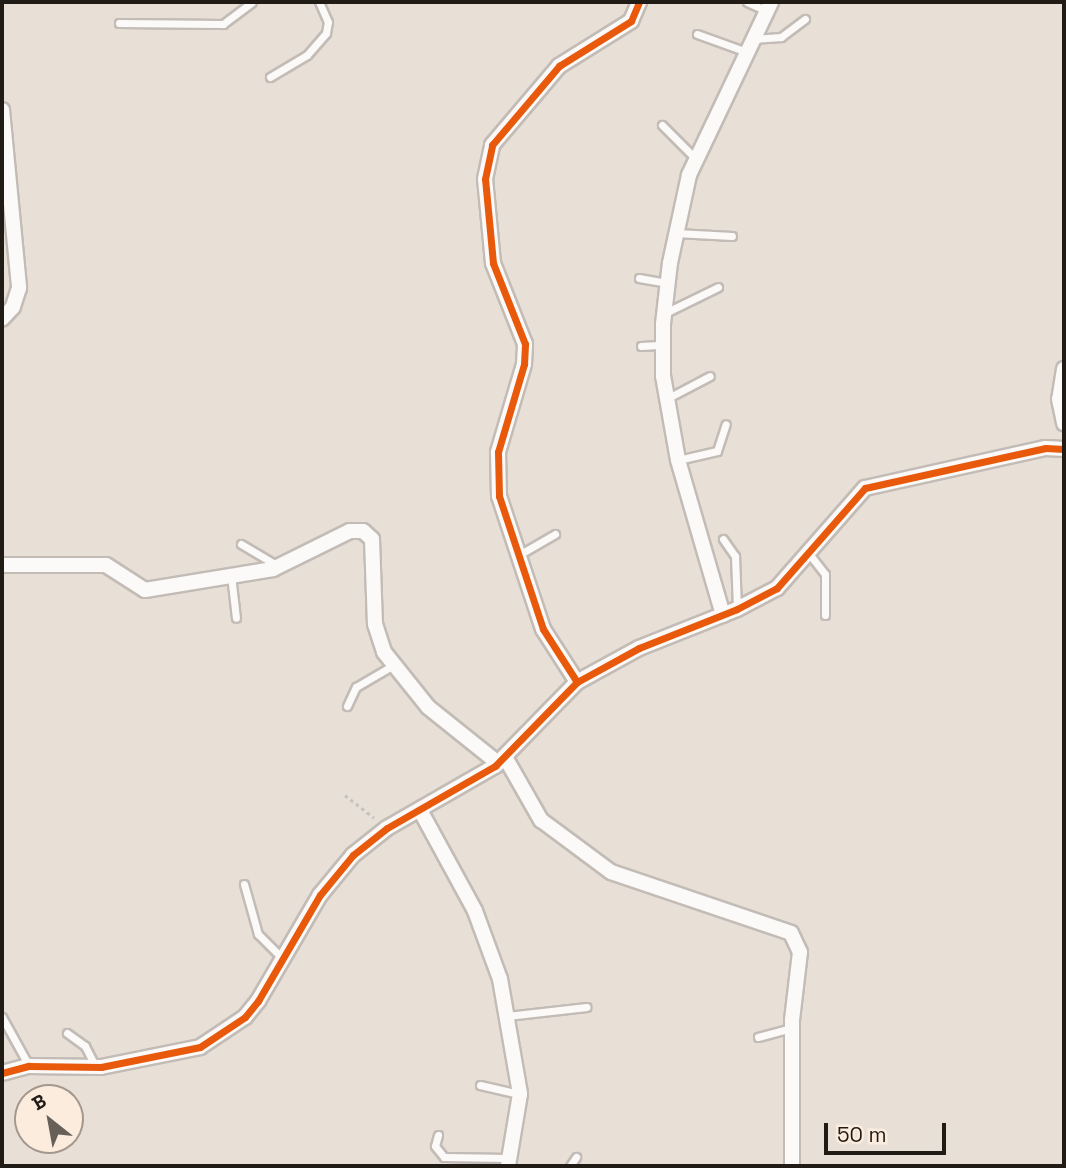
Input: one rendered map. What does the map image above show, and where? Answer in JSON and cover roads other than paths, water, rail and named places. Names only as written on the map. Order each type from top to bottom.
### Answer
[{"type":"street","points":[[577,682],[543,629],[516,557],[499,496],[498,452],[524,364],[524,345],[493,263],[485,179],[492,145],[559,66],[631,21],[639,2]]},
{"type":"street","points":[[730,612],[678,460],[667,398],[663,345],[664,314],[675,233],[696,159],[769,6]]},
{"type":"street","points":[[2,110],[19,288],[13,307],[2,319]]},
{"type":"street","points":[[1064,369],[1059,399],[1064,423]]},
{"type":"street","points":[[2,1073],[29,1066],[96,1067],[161,1058],[200,1047],[245,1017],[340,868],[387,828],[502,760],[577,682],[639,648],[730,612],[777,588],[810,555],[865,488],[1046,448],[1064,449]]},
{"type":"street","points":[[2,565],[106,565],[145,590],[278,566],[350,531],[369,534],[377,637],[392,666],[428,707],[502,760],[541,820],[611,872],[791,933],[800,952],[792,1028],[792,1166]]},
{"type":"street","points":[[420,810],[490,945],[520,1094],[509,1162]]},
{"type":"lane","points":[[119,23],[223,24],[251,2]]},
{"type":"lane","points":[[270,77],[302,60],[326,33],[328,22],[319,2]]},
{"type":"lane","points":[[747,2],[769,6]]},
{"type":"lane","points":[[697,34],[750,46],[781,37],[805,19]]},
{"type":"lane","points":[[662,125],[696,159]]},
{"type":"lane","points":[[675,233],[732,236]]},
{"type":"lane","points":[[639,278],[667,283]]},
{"type":"lane","points":[[664,314],[718,287]]},
{"type":"lane","points":[[641,346],[663,345]]},
{"type":"lane","points":[[667,398],[710,376]]},
{"type":"lane","points":[[678,460],[712,455],[726,424]]},
{"type":"lane","points":[[516,557],[555,534]]},
{"type":"lane","points":[[723,539],[735,556],[730,612]]},
{"type":"lane","points":[[241,544],[278,566]]},
{"type":"lane","points":[[810,555],[825,574],[825,615]]},
{"type":"lane","points":[[230,575],[236,618]]},
{"type":"lane","points":[[347,706],[356,687],[392,666]]},
{"type":"lane","points":[[244,884],[258,934],[283,959]]},
{"type":"lane","points":[[506,1016],[586,1007]]},
{"type":"lane","points":[[2,1017],[29,1066]]},
{"type":"lane","points":[[758,1037],[792,1028]]},
{"type":"lane","points":[[67,1033],[85,1046],[96,1067]]},
{"type":"lane","points":[[480,1085],[520,1094]]},
{"type":"lane","points":[[438,1135],[435,1146],[443,1157],[509,1162]]},
{"type":"lane","points":[[570,1166],[576,1157]]}]
